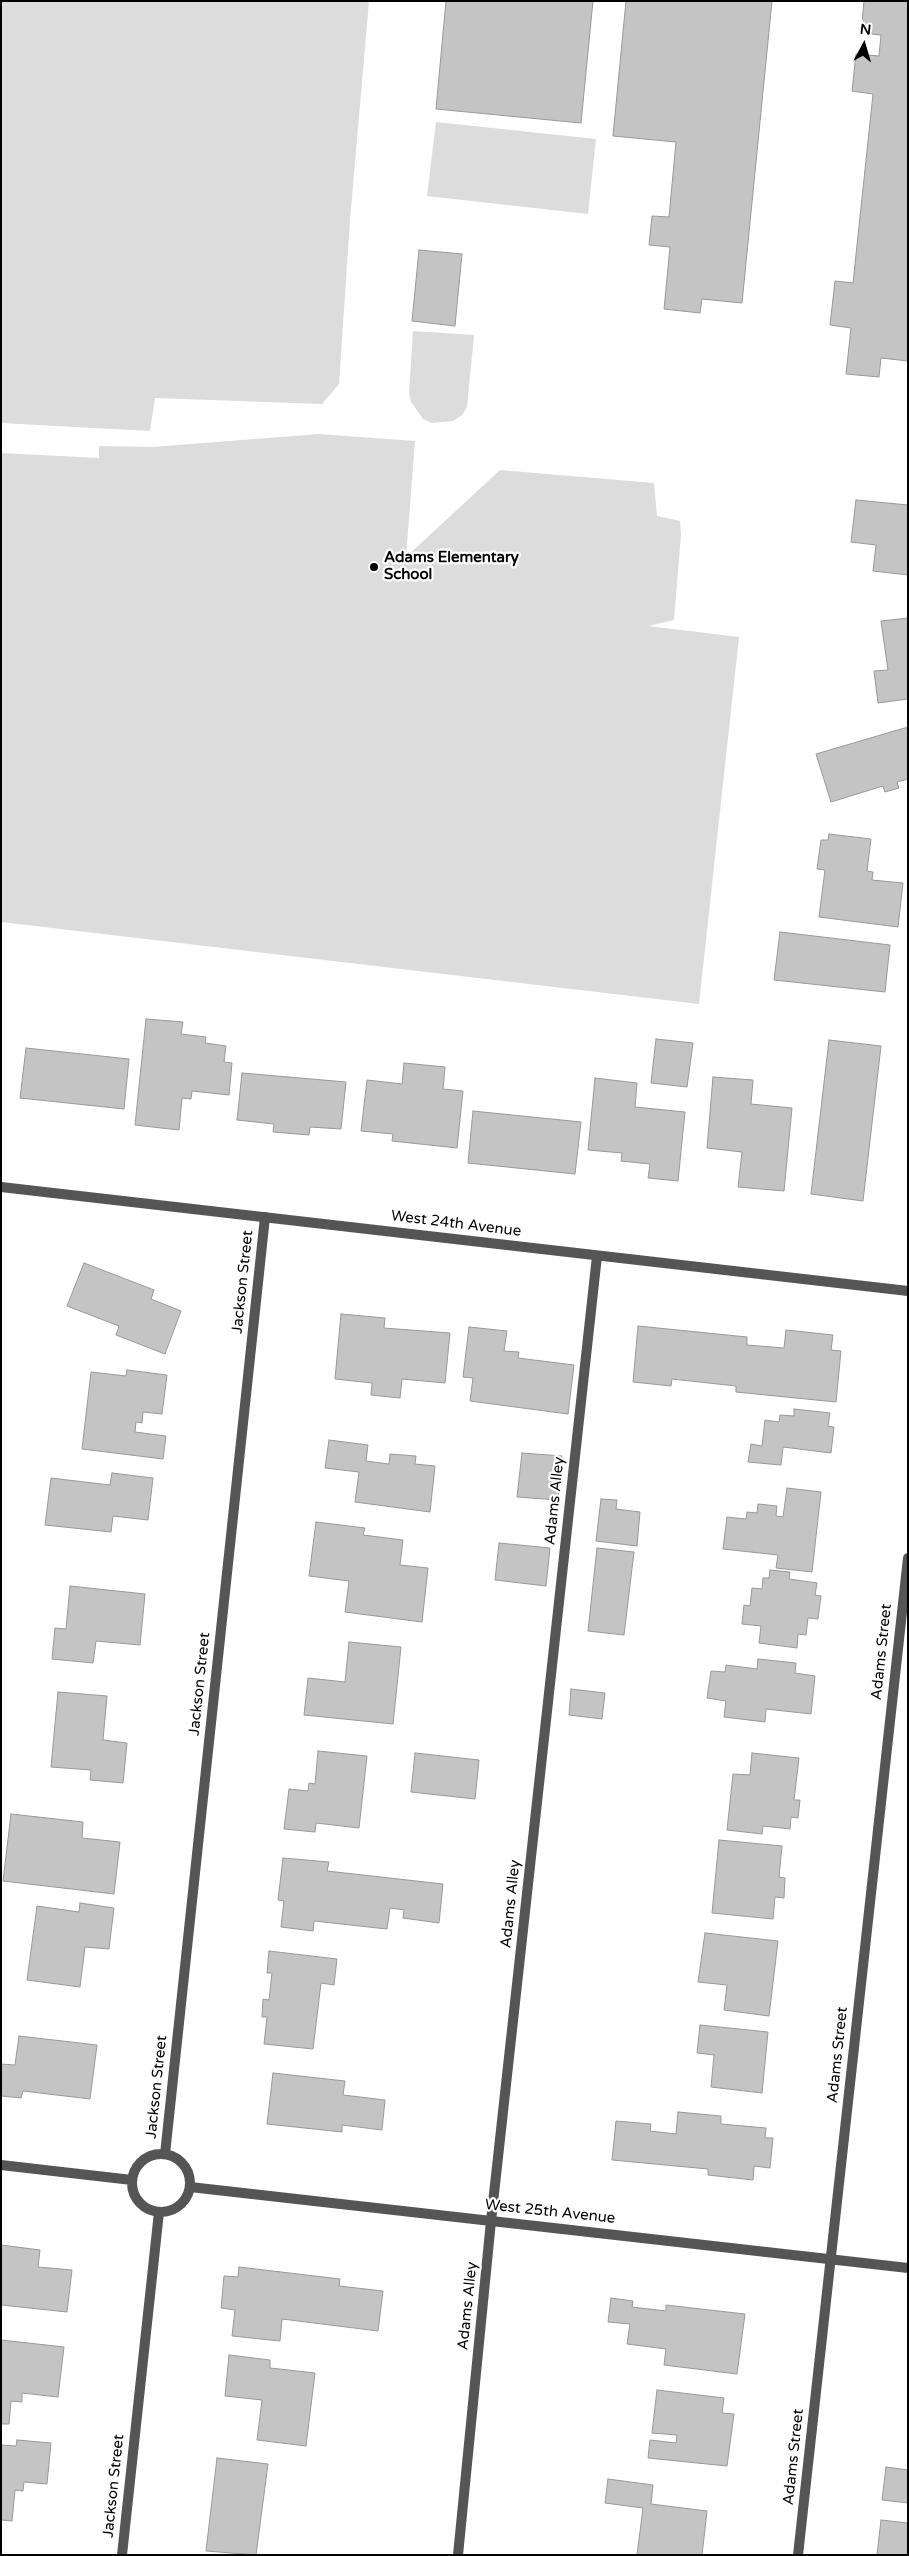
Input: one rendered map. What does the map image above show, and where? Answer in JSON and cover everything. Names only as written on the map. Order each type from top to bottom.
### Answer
[{"type":"street","name":"West 24th Avenue","points":[[1,1187],[908,1291]]},
{"type":"street","name":"Jackson Street","points":[[165,2154],[265,1217]]},
{"type":"street","name":"Adams Alley","points":[[458,2555],[491,2221],[597,1256]]},
{"type":"street","name":"Adams Street","points":[[798,2555],[908,1558]]},
{"type":"street","points":[[165,2154],[176,2158],[184,2166],[189,2176],[190,2187],[187,2197],[180,2205],[170,2211],[159,2212],[146,2208],[137,2201],[132,2191],[132,2180],[135,2170],[142,2161],[151,2155],[165,2154]]},
{"type":"street","points":[[1,2165],[132,2180]]},
{"type":"street","name":"West 25th Avenue","points":[[190,2187],[908,2268]]},
{"type":"street","name":"Jackson Street","points":[[122,2555],[159,2212]]},
{"type":"shaded area","points":[[1,1],[369,1],[350,220],[339,384],[322,404],[155,398],[150,431],[1,423]]},
{"type":"shaded area","points":[[436,122],[596,139],[588,214],[427,196]]},
{"type":"shaded area","points":[[413,331],[474,335],[467,407],[462,415],[453,421],[432,423],[423,419],[411,402],[409,392]]},
{"type":"shaded area","points":[[319,434],[415,441],[406,557],[500,470],[654,483],[657,516],[680,521],[681,534],[674,620],[648,626],[739,637],[699,1004],[1,922],[1,453],[99,458],[99,446],[152,447]]},
{"type":"building","points":[[446,1],[593,1],[581,123],[436,109]]},
{"type":"building","points":[[626,1],[772,1],[742,303],[702,299],[700,313],[664,309],[670,247],[649,245],[652,216],[669,217],[676,142],[613,136]]},
{"type":"building","points":[[864,1],[908,1],[908,361],[881,358],[879,377],[846,374],[851,328],[830,325],[835,281],[853,283],[873,94],[852,91],[856,54],[879,56],[881,35],[861,33]]},
{"type":"building","points":[[419,250],[462,254],[455,326],[412,321]]},
{"type":"building","points":[[856,500],[908,505],[908,575],[873,571],[876,545],[851,542]]},
{"type":"building","points":[[908,618],[908,699],[878,703],[874,671],[888,670],[881,621]]},
{"type":"building","points":[[908,727],[908,779],[897,782],[899,788],[885,792],[883,786],[831,802],[816,754]]},
{"type":"building","points":[[829,834],[871,839],[867,871],[873,872],[872,880],[903,883],[898,927],[819,917],[825,870],[817,869],[821,840],[828,840]]},
{"type":"building","points":[[780,932],[890,945],[885,992],[774,980]]},
{"type":"building","points":[[146,1019],[183,1022],[181,1034],[206,1037],[205,1043],[226,1046],[224,1062],[232,1063],[229,1095],[192,1091],[191,1099],[182,1098],[179,1130],[135,1125]]},
{"type":"building","points":[[656,1039],[693,1043],[687,1087],[651,1083]]},
{"type":"building","points":[[829,1040],[881,1046],[863,1201],[811,1194]]},
{"type":"building","points":[[26,1048],[129,1059],[124,1109],[20,1098]]},
{"type":"building","points":[[404,1063],[445,1067],[443,1089],[463,1091],[457,1148],[392,1141],[393,1134],[361,1131],[367,1080],[402,1084]]},
{"type":"building","points":[[242,1073],[346,1082],[341,1129],[310,1127],[309,1135],[273,1132],[274,1124],[237,1120]]},
{"type":"building","points":[[713,1077],[753,1080],[751,1104],[792,1108],[784,1191],[738,1187],[742,1152],[707,1148]]},
{"type":"building","points":[[595,1078],[637,1083],[635,1107],[685,1112],[678,1181],[648,1178],[650,1164],[621,1161],[622,1153],[588,1150]]},
{"type":"building","points":[[473,1111],[581,1122],[575,1174],[468,1163]]},
{"type":"building","points":[[84,1263],[154,1290],[151,1299],[181,1311],[165,1354],[116,1335],[119,1326],[67,1306]]},
{"type":"building","points":[[341,1314],[385,1318],[384,1328],[450,1333],[445,1383],[402,1379],[400,1398],[371,1395],[372,1383],[335,1379]]},
{"type":"building","points":[[638,1326],[747,1337],[747,1345],[784,1348],[786,1330],[833,1335],[831,1350],[841,1351],[836,1402],[736,1392],[736,1386],[672,1379],[671,1386],[633,1382]]},
{"type":"building","points":[[469,1327],[507,1331],[504,1351],[519,1352],[518,1358],[574,1365],[568,1414],[470,1401],[473,1378],[463,1377]]},
{"type":"building","points":[[127,1370],[167,1375],[162,1414],[143,1412],[142,1423],[136,1422],[135,1432],[166,1436],[163,1459],[82,1449],[91,1372],[126,1376]]},
{"type":"building","points":[[794,1409],[830,1413],[828,1426],[834,1427],[831,1453],[783,1447],[781,1465],[748,1462],[751,1444],[762,1446],[765,1420],[779,1422],[780,1415],[794,1416]]},
{"type":"building","points":[[329,1440],[368,1445],[366,1461],[389,1464],[390,1454],[416,1456],[415,1464],[435,1466],[430,1512],[355,1502],[359,1472],[325,1468]]},
{"type":"building","points":[[522,1453],[562,1456],[558,1500],[517,1497]]},
{"type":"building","points":[[112,1473],[153,1478],[148,1520],[113,1516],[111,1532],[45,1525],[51,1478],[110,1485]]},
{"type":"building","points":[[787,1488],[821,1492],[812,1572],[776,1568],[778,1555],[723,1549],[727,1517],[746,1519],[747,1512],[757,1513],[758,1504],[777,1506],[776,1516],[783,1517]]},
{"type":"building","points":[[601,1499],[617,1500],[616,1509],[640,1512],[637,1546],[596,1541]]},
{"type":"building","points":[[316,1522],[365,1528],[363,1535],[403,1540],[400,1565],[428,1568],[422,1622],[345,1612],[349,1581],[309,1576]]},
{"type":"building","points":[[499,1543],[550,1548],[546,1586],[495,1580]]},
{"type":"building","points":[[597,1548],[634,1552],[624,1635],[588,1631]]},
{"type":"building","points":[[770,1570],[790,1572],[789,1579],[817,1583],[815,1595],[821,1596],[818,1619],[808,1618],[806,1635],[798,1634],[797,1648],[759,1643],[761,1626],[742,1624],[744,1605],[750,1606],[752,1588],[762,1589],[763,1578],[769,1578]]},
{"type":"building","points":[[70,1586],[145,1594],[140,1645],[96,1641],[93,1663],[52,1659],[55,1628],[66,1629]]},
{"type":"building","points":[[349,1642],[401,1647],[393,1724],[304,1715],[308,1678],[345,1682]]},
{"type":"building","points":[[758,1659],[796,1663],[795,1673],[815,1676],[811,1714],[766,1709],[765,1722],[724,1717],[726,1701],[707,1698],[711,1671],[725,1672],[726,1665],[757,1669]]},
{"type":"building","points":[[571,1689],[605,1693],[602,1719],[569,1715]]},
{"type":"building","points":[[58,1692],[107,1696],[103,1740],[127,1743],[123,1783],[90,1780],[91,1770],[51,1767]]},
{"type":"building","points":[[318,1751],[367,1756],[359,1828],[316,1823],[315,1832],[284,1829],[289,1789],[308,1791],[309,1783],[315,1784]]},
{"type":"building","points":[[415,1753],[479,1760],[475,1799],[411,1792]]},
{"type":"building","points":[[752,1753],[799,1758],[794,1800],[800,1800],[798,1818],[791,1817],[790,1829],[763,1826],[762,1834],[727,1830],[733,1774],[750,1775]]},
{"type":"building","points":[[11,1814],[83,1822],[82,1838],[120,1842],[114,1894],[3,1881]]},
{"type":"building","points":[[719,1840],[782,1846],[779,1877],[785,1878],[784,1898],[775,1897],[773,1919],[712,1913]]},
{"type":"building","points":[[283,1858],[329,1862],[327,1871],[443,1884],[439,1923],[403,1918],[404,1910],[390,1908],[387,1929],[314,1921],[313,1931],[281,1927],[284,1901],[278,1900]]},
{"type":"building","points":[[80,1903],[114,1908],[109,1949],[85,1947],[80,1987],[27,1980],[37,1906],[79,1912]]},
{"type":"building","points":[[705,1933],[778,1941],[769,2016],[724,2010],[727,1985],[698,1982]]},
{"type":"building","points":[[269,1951],[337,1959],[334,1985],[321,1983],[313,2049],[264,2044],[267,2017],[262,2017],[263,1999],[269,2000],[272,1973],[267,1973]]},
{"type":"building","points":[[700,2025],[768,2032],[762,2093],[711,2087],[714,2055],[697,2053]]},
{"type":"building","points":[[19,2036],[97,2045],[90,2099],[23,2091],[21,2098],[1,2096],[1,2064],[15,2065]]},
{"type":"building","points":[[273,2073],[345,2081],[343,2095],[385,2100],[382,2130],[342,2125],[342,2132],[267,2124]]},
{"type":"building","points":[[678,2112],[721,2116],[721,2124],[766,2128],[765,2138],[773,2138],[770,2168],[754,2166],[753,2180],[708,2175],[708,2169],[612,2160],[616,2121],[651,2124],[650,2131],[676,2134]]},
{"type":"building","points":[[1,2245],[40,2250],[38,2267],[72,2270],[67,2312],[1,2305]]},
{"type":"building","points":[[239,2267],[340,2279],[339,2286],[383,2291],[378,2331],[282,2319],[280,2341],[232,2336],[235,2310],[221,2308],[224,2276],[238,2277]]},
{"type":"building","points":[[611,2298],[633,2301],[632,2307],[666,2311],[666,2305],[745,2314],[737,2374],[664,2365],[666,2349],[627,2344],[630,2324],[608,2322]]},
{"type":"building","points":[[1,2340],[64,2347],[58,2397],[22,2393],[22,2402],[11,2401],[9,2424],[1,2424]]},
{"type":"building","points":[[229,2355],[270,2360],[270,2368],[315,2373],[306,2446],[257,2440],[262,2400],[225,2396]]},
{"type":"building","points":[[657,2390],[724,2398],[722,2413],[734,2414],[727,2466],[648,2458],[650,2440],[676,2443],[677,2435],[652,2433]]},
{"type":"building","points":[[17,2440],[51,2443],[47,2484],[24,2482],[23,2491],[15,2490],[12,2521],[1,2520],[1,2445],[16,2446]]},
{"type":"building","points":[[217,2458],[268,2464],[256,2555],[206,2551]]},
{"type":"building","points":[[886,2467],[908,2470],[908,2503],[882,2500]]},
{"type":"building","points":[[608,2479],[653,2485],[651,2504],[707,2511],[702,2555],[637,2555],[643,2508],[605,2503]]},
{"type":"building","points":[[881,2520],[908,2523],[908,2555],[877,2555]]},
{"type":"place","name":"Adams Elementary School","points":[[374,567]]}]
